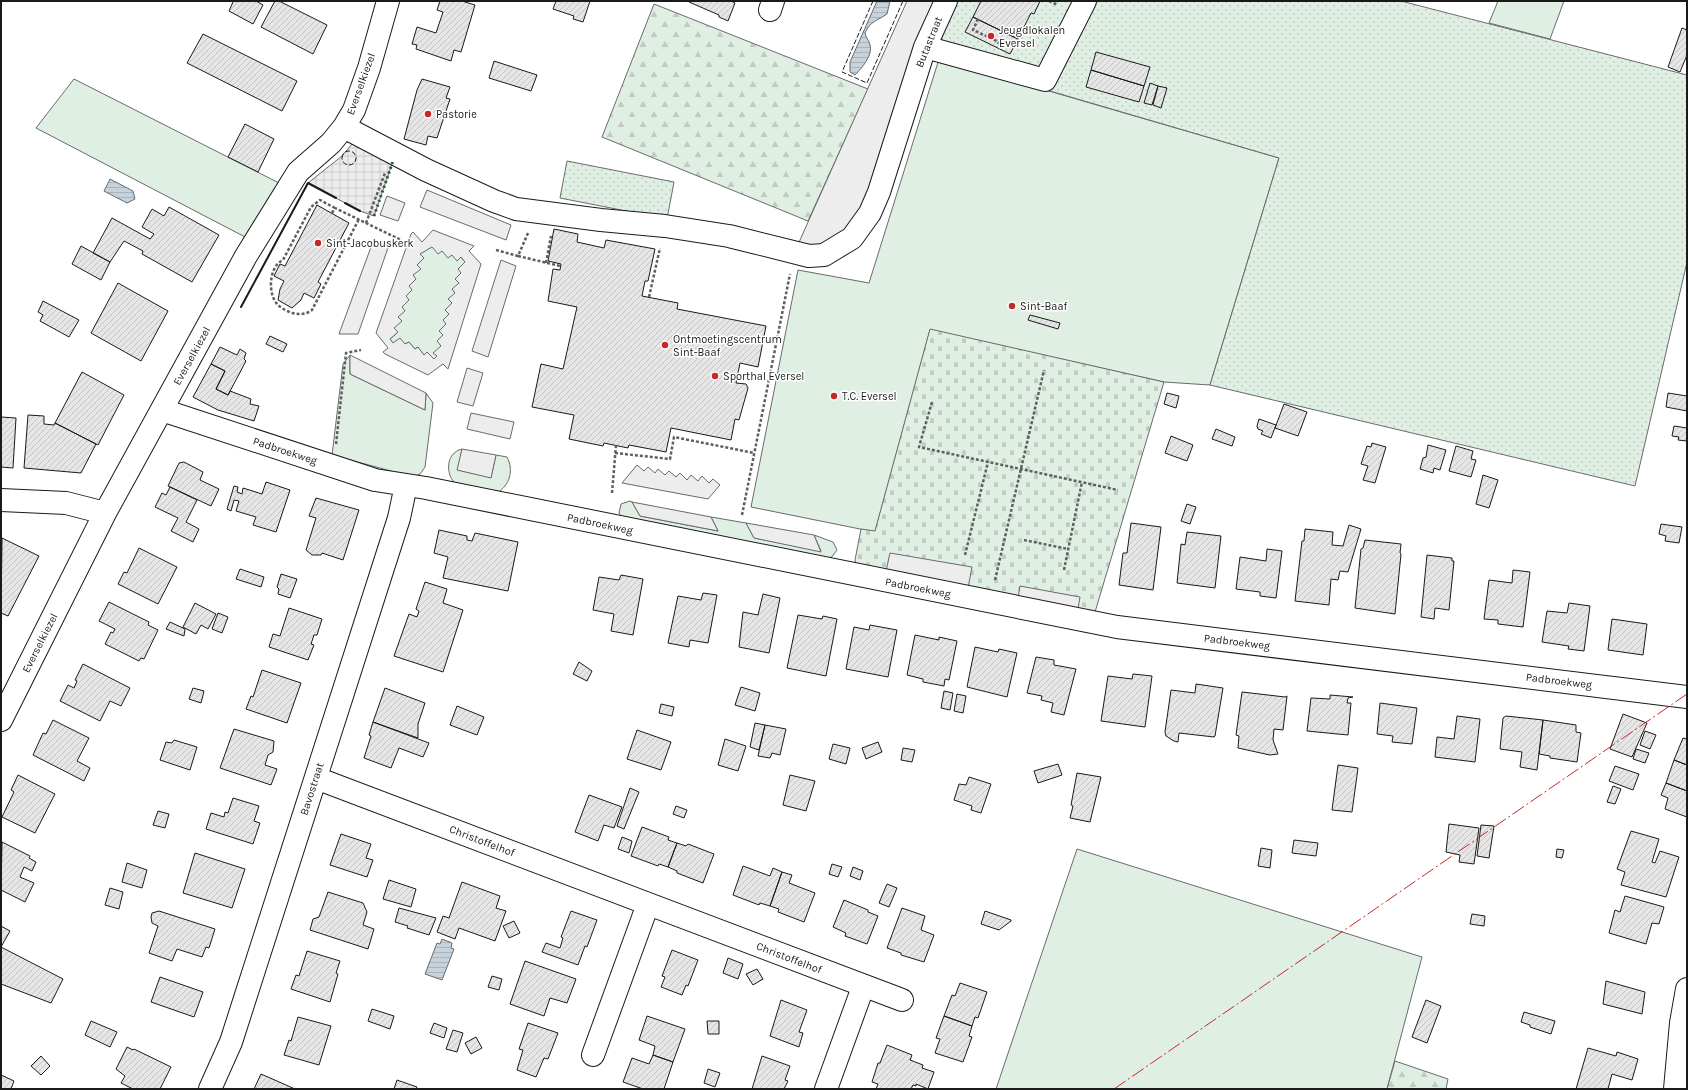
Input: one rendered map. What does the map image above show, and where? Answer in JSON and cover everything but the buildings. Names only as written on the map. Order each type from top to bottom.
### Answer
[{"type":"street","name":"Everselkiezel","points":[[1,720],[105,513],[246,256],[298,172],[330,143],[344,127],[354,110],[369,68],[388,1]]},
{"type":"street","name":"Butastraat","points":[[344,127],[426,170],[494,201],[516,209],[665,226],[729,236],[808,256],[824,255],[852,238],[870,213],[879,192],[925,47],[946,1]]},
{"type":"street","points":[[925,47],[1045,80],[1085,1]]},
{"type":"street","name":"Padbroekweg","points":[[162,410],[375,480],[1117,627],[1687,696]]},
{"type":"street","name":"Bavostraat","points":[[210,1089],[231,1042],[399,518],[406,485]]},
{"type":"street","points":[[1,500],[66,503],[105,513]]},
{"type":"street","name":"Christoffelhof","points":[[316,778],[863,987],[902,1000]]},
{"type":"street","points":[[593,1055],[648,904]]},
{"type":"street","points":[[826,1089],[863,987]]},
{"type":"street","points":[[1675,1089],[1681,1023],[1687,989]]},
{"type":"path","points":[[978,19],[974,30],[992,38]]},
{"type":"path","points":[[366,223],[392,153]]},
{"type":"path","points":[[359,219],[312,310],[306,314],[299,315],[277,304],[273,295],[272,272],[278,262],[283,260],[311,207],[320,200],[335,208],[359,219],[400,240]]},
{"type":"path","points":[[332,213],[335,208]]},
{"type":"path","points":[[518,256],[546,213]]},
{"type":"path","points":[[546,213],[546,263]]},
{"type":"path","points":[[649,297],[665,226]]},
{"type":"path","points":[[496,250],[560,266]]},
{"type":"path","points":[[742,515],[794,252]]},
{"type":"path","points":[[331,466],[335,454],[346,353],[361,350]]},
{"type":"path","points":[[990,602],[1044,370]]},
{"type":"path","points":[[932,402],[919,447],[1118,490]]},
{"type":"path","points":[[615,453],[670,459],[674,437],[754,453]]},
{"type":"path","points":[[612,493],[616,445]]},
{"type":"path","points":[[966,555],[988,462]]},
{"type":"path","points":[[1064,570],[1082,482]]},
{"type":"path","points":[[1024,540],[1068,549]]},
{"type":"green space","points":[[952,1],[1401,1],[1687,75],[1687,262],[1635,486],[1210,385],[1279,158],[927,55]]},
{"type":"green space","points":[[1498,1],[1564,1],[1550,39],[1489,23]]},
{"type":"green space","points":[[654,4],[868,89],[808,221],[602,137]]},
{"type":"green space","name":"Sint-Baaf","points":[[939,59],[1279,158],[1210,385],[1164,382],[930,330],[875,532],[751,507],[798,270],[869,283]]},
{"type":"green space","points":[[74,79],[279,183],[247,238],[36,128]]},
{"type":"green space","points":[[567,161],[674,182],[667,219],[560,198]]},
{"type":"green space","points":[[432,246],[461,257],[465,262],[441,346],[437,356],[434,359],[424,355],[417,347],[415,349],[409,342],[405,344],[393,344],[390,339],[398,332],[394,328],[420,254]]},
{"type":"green space","points":[[930,329],[1164,382],[1095,612],[856,564],[855,560],[861,529],[875,531]]},
{"type":"green space","points":[[350,355],[350,374],[425,410],[426,393],[433,403],[425,467],[420,474],[413,477],[332,455],[343,364]]},
{"type":"green space","points":[[462,449],[458,470],[491,477],[496,455],[507,457],[510,467],[510,477],[505,486],[497,493],[457,485],[450,476],[449,465],[452,455],[456,451]]},
{"type":"green space","points":[[630,501],[640,516],[718,531],[711,517],[746,523],[754,538],[821,551],[814,535],[833,542],[837,550],[830,559],[622,517],[619,513],[621,504]]},
{"type":"green space","points":[[1077,849],[1422,957],[1387,1089],[996,1089]]},
{"type":"green space","points":[[1395,1061],[1448,1079],[1446,1089],[1387,1089]]},
{"type":"shaded area","points":[[877,1],[890,1],[887,14],[867,29],[865,33],[871,49],[870,53],[864,65],[855,75],[850,72],[850,62]]},
{"type":"shaded area","points":[[907,1],[941,1],[868,206],[834,247],[796,249]]},
{"type":"shaded area","points":[[357,138],[393,161],[374,216],[360,211],[308,183],[342,156]]},
{"type":"shaded area","points":[[110,179],[133,191],[135,199],[127,203],[104,191]]},
{"type":"shaded area","points":[[427,190],[511,225],[506,240],[420,207]]},
{"type":"shaded area","points":[[387,196],[405,203],[398,221],[380,215]]},
{"type":"shaded area","points":[[433,230],[474,246],[469,251],[481,264],[448,369],[443,364],[428,375],[385,354],[383,352],[388,348],[376,333],[411,234],[413,232],[422,242]],"holes":[[[432,247],[438,254],[442,251],[448,258],[452,255],[457,261],[461,257],[465,262],[458,269],[461,273],[455,279],[459,283],[452,289],[455,293],[448,299],[452,303],[445,310],[449,314],[443,320],[446,324],[439,331],[443,335],[437,341],[441,346],[433,353],[437,356],[434,359],[427,352],[424,355],[418,347],[415,349],[409,342],[405,344],[400,338],[393,343],[390,339],[398,332],[394,328],[402,321],[398,317],[405,311],[402,307],[409,300],[406,296],[412,290],[409,286],[416,279],[413,275],[421,269],[417,265],[424,258],[420,254]]]},
{"type":"shaded area","points":[[389,245],[358,334],[339,334],[371,247]]},
{"type":"shaded area","points":[[501,260],[516,266],[488,357],[472,351]]},
{"type":"shaded area","points":[[350,355],[426,393],[425,410],[350,374]]},
{"type":"shaded area","points":[[467,368],[483,373],[473,406],[457,402]]},
{"type":"shaded area","points":[[471,413],[514,422],[510,439],[467,429]]},
{"type":"shaded area","points":[[462,449],[496,455],[491,478],[457,470]]},
{"type":"shaded area","points":[[637,465],[644,471],[648,467],[655,473],[658,469],[665,475],[669,471],[676,477],[680,473],[687,480],[691,475],[698,481],[702,476],[709,483],[713,479],[720,485],[708,499],[622,483]]},
{"type":"shaded area","points":[[632,502],[711,517],[718,531],[640,516]]},
{"type":"shaded area","points":[[746,523],[814,535],[821,552],[754,538]]},
{"type":"shaded area","points":[[890,553],[972,567],[968,588],[886,571]]},
{"type":"shaded area","points":[[1020,586],[1080,597],[1078,609],[1018,598]]},
{"type":"shaded area","points":[[442,939],[452,943],[451,948],[454,949],[442,980],[425,974],[437,943],[440,944]]},
{"type":"hedge","points":[[374,216],[393,161]]},
{"type":"fence","points":[[873,1],[842,72],[867,83],[903,1]]},
{"type":"fence","points":[[349,151],[354,153],[356,158],[354,163],[349,165],[344,163],[342,158],[344,153],[349,151]]},
{"type":"wall","points":[[241,307],[308,183],[336,198]]},
{"type":"wall","points":[[345,203],[360,211]]},
{"type":"power","points":[[1114,1089],[1687,694]]},
{"type":"place","name":"Jeugdlokalen Eversel","points":[[991,36]]},
{"type":"place","name":"Pastorie","points":[[428,114]]},
{"type":"place","name":"Sint-Jacobuskerk","points":[[318,243]]},
{"type":"place","name":"Sint-Baaf","points":[[1012,306]]},
{"type":"place","name":"Ontmoetingscentrum Sint-Baaf","points":[[665,345]]},
{"type":"place","name":"Sporthal Eversel","points":[[715,376]]},
{"type":"place","name":"T.C. Eversel","points":[[834,396]]}]
